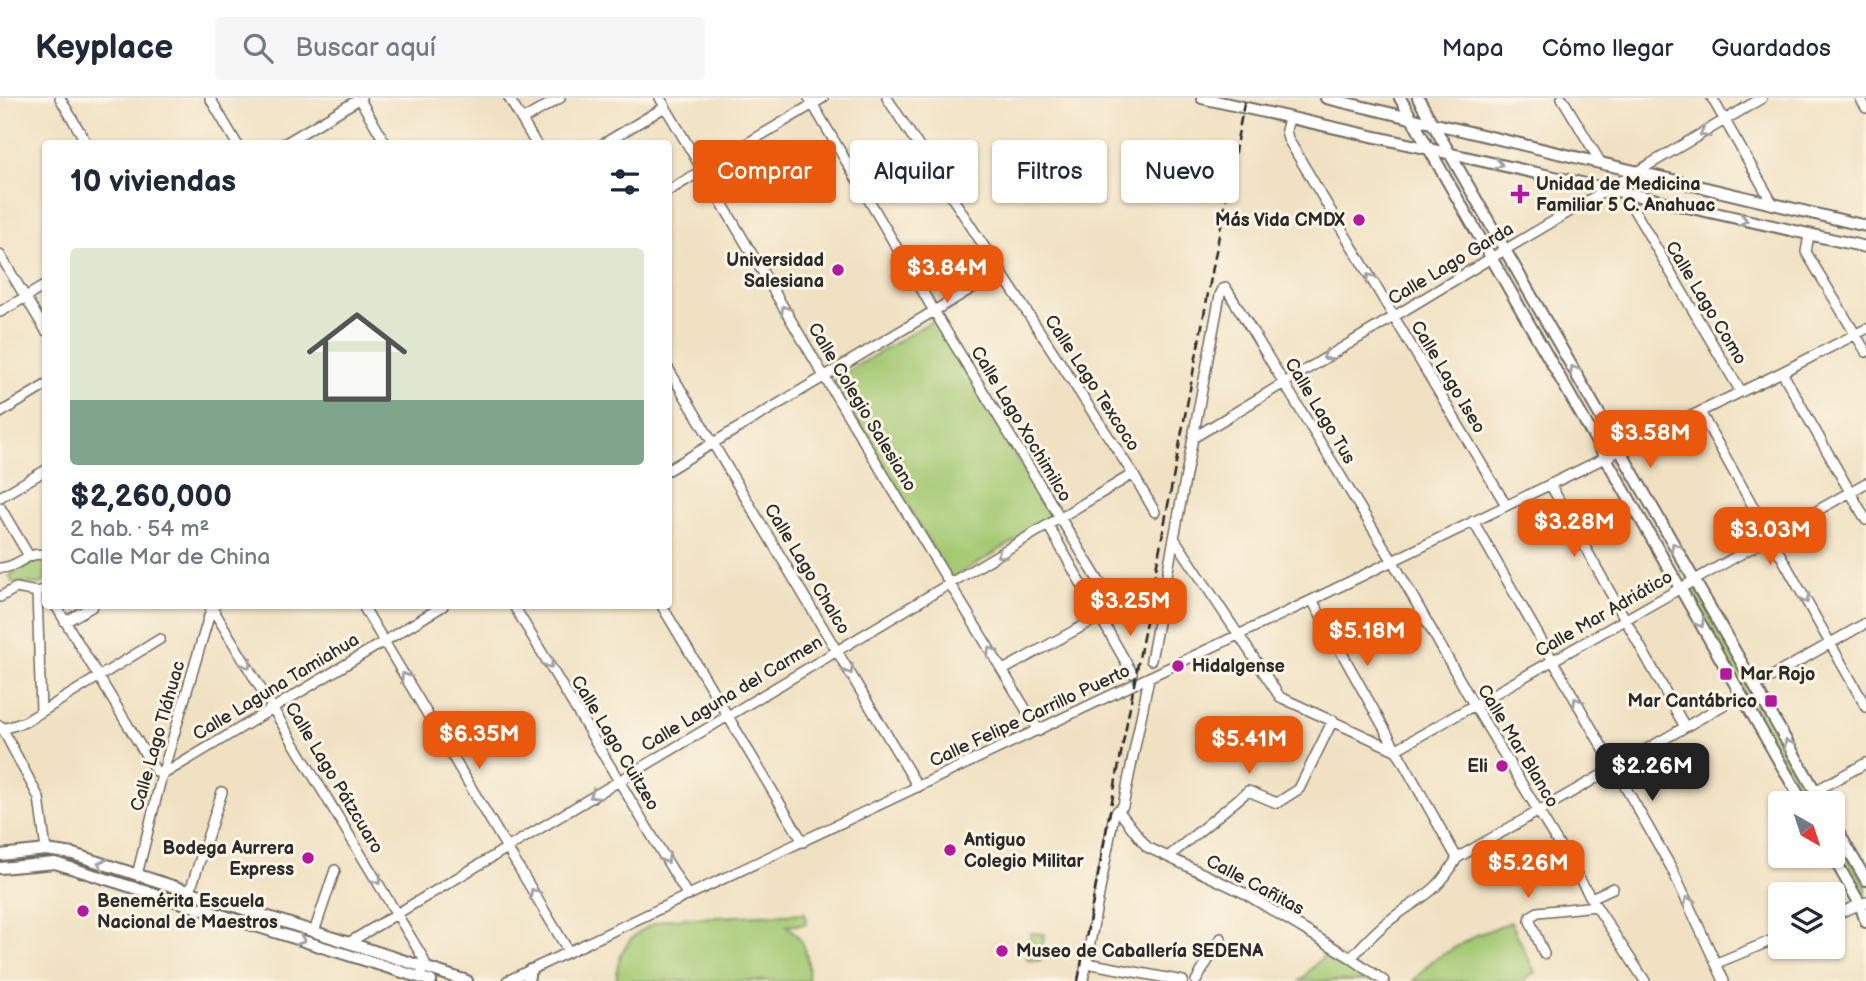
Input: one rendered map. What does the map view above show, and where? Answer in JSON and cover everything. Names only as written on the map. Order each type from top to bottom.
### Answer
[{"type":"main road","points":[[1326,98],[1866,226]]},
{"type":"main road","points":[[1400,98],[1796,791]]},
{"type":"main road","points":[[1418,98],[1815,791]]},
{"type":"main road","points":[[1210,99],[1229,101],[1289,119],[1866,247]]},
{"type":"main road","points":[[1845,844],[1866,880]]},
{"type":"main road","points":[[0,855],[46,850],[73,853],[348,943],[427,977]]},
{"type":"main road","points":[[0,868],[55,863],[427,977],[467,981]]},
{"type":"main road","points":[[1840,868],[1863,903],[1866,922]]},
{"type":"street","points":[[60,98],[85,140]]},
{"type":"street","points":[[210,98],[235,140]]},
{"type":"street","points":[[291,140],[360,98],[384,140]]},
{"type":"street","points":[[509,98],[534,140]]},
{"type":"street","points":[[522,120],[560,98]]},
{"type":"street","points":[[751,140],[811,101],[823,98]]},
{"type":"street","name":"Calle Lago Texcoco","points":[[887,98],[1156,512]]},
{"type":"street","points":[[1562,98],[1601,163]]},
{"type":"street","points":[[1712,98],[1773,204]]},
{"type":"street","name":"Calle Lago Garda","points":[[1193,438],[1762,98]]},
{"type":"street","points":[[1860,98],[1866,108]]},
{"type":"street","name":"Calle Lago Xochimilco","points":[[811,101],[934,311],[1114,606],[1101,616]]},
{"type":"street","points":[[609,140],[662,102]]},
{"type":"street","name":"Calle Colegio Salesiano","points":[[662,102],[693,154]]},
{"type":"street","name":"Calle Lago Iseo","points":[[1289,119],[1286,130],[1288,139],[1506,505]]},
{"type":"street","points":[[672,189],[693,177]]},
{"type":"street","name":"Calle Lago Como","points":[[1623,193],[1741,392]]},
{"type":"street","name":"Calle Colegio Salesiano","points":[[722,203],[1039,730]]},
{"type":"street","points":[[1809,235],[1806,252],[1866,352]]},
{"type":"street","points":[[0,255],[42,325]]},
{"type":"street","points":[[672,468],[1001,271]]},
{"type":"street","points":[[0,312],[42,287]]},
{"type":"street","name":"Calle Lago Tus","points":[[1193,438],[1220,295],[1226,288],[1392,560]]},
{"type":"street","name":"Calle Felipe Carrillo Puerto","points":[[507,981],[529,976],[569,952],[1312,600],[1866,329]]},
{"type":"street","points":[[1782,372],[1866,520]]},
{"type":"street","name":"Calle Lago Chalco","points":[[672,375],[918,787]]},
{"type":"street","points":[[0,413],[42,387]]},
{"type":"street","points":[[1700,412],[1866,707]]},
{"type":"street","points":[[1152,660],[1193,438]]},
{"type":"street","points":[[0,497],[42,472]]},
{"type":"street","name":"Calle Laguna del Carmen","points":[[348,943],[1133,474]]},
{"type":"street","points":[[1549,484],[1685,727]]},
{"type":"street","name":"Calle Mar Adriático","points":[[1395,750],[1866,484]]},
{"type":"street","points":[[0,507],[29,556]]},
{"type":"street","points":[[1473,521],[1671,867],[1724,981]]},
{"type":"street","name":"Calle Lago Xochimilco","points":[[1048,525],[1132,673]]},
{"type":"street","points":[[1174,538],[1280,698],[1395,750]]},
{"type":"street","points":[[1,568],[11,568],[29,556],[42,554]]},
{"type":"street","name":"Calle Mar Blanco","points":[[1392,560],[1474,705],[1645,981]]},
{"type":"street","points":[[0,597],[16,588],[41,590],[41,712]]},
{"type":"street","points":[[1312,600],[1457,858]]},
{"type":"street","points":[[58,609],[155,770],[162,775]]},
{"type":"street","points":[[65,622],[88,609]]},
{"type":"street","name":"Calle Lago Tláhuac","points":[[137,875],[162,775],[211,609]]},
{"type":"street","name":"Calle Lago Pátzcuaro","points":[[214,609],[397,913],[424,960],[427,977]]},
{"type":"street","points":[[365,609],[569,952]]},
{"type":"street","name":"Calle Laguna Tamiahua","points":[[162,775],[438,609]]},
{"type":"street","name":"Calle Lago Cuitzeo","points":[[516,609],[688,896]]},
{"type":"street","points":[[664,609],[803,842]]},
{"type":"street","points":[[1003,670],[1101,616]]},
{"type":"street","points":[[1755,686],[1866,623]]},
{"type":"street","points":[[46,850],[39,798],[2,727],[13,727],[41,712],[160,639]]},
{"type":"street","points":[[1083,981],[1114,814],[1124,806],[1149,678]]},
{"type":"street","points":[[1351,958],[1388,921],[1433,891],[1457,858],[1741,695]]},
{"type":"street","points":[[1168,858],[1248,791],[1277,803],[1299,789],[1333,720]]},
{"type":"street","points":[[1815,791],[1866,763]]},
{"type":"street","points":[[190,891],[222,792]]},
{"type":"street","name":"Calle Cañitas","points":[[1118,810],[1147,847],[1244,893],[1384,981]]},
{"type":"street","points":[[314,932],[335,870]]},
{"type":"street","points":[[1544,954],[1530,921],[1531,916],[1538,912],[1594,902],[1613,888]]},
{"type":"street","points":[[1845,911],[1863,903]]},
{"type":"street","points":[[1196,981],[1221,939]]},
{"type":"street","points":[[1717,963],[1768,942]]},
{"type":"street","points":[[1087,963],[1183,981]]},
{"type":"green space","points":[[935,319],[1053,518],[951,579],[833,380]]},
{"type":"green space","points":[[42,559],[42,583],[12,582],[10,575],[32,561]]},
{"type":"green space","points":[[1694,584],[1812,791],[1800,791],[1684,590]]},
{"type":"green space","points":[[1845,849],[1866,885],[1866,895],[1862,897],[1845,868]]},
{"type":"green space","points":[[805,913],[806,924],[787,926],[798,937],[805,950],[808,981],[617,981],[617,969],[624,948],[638,933],[658,922],[669,919]]},
{"type":"green space","points":[[1511,922],[1535,973],[1526,977],[1527,981],[1413,981],[1432,961],[1477,935]]},
{"type":"green space","points":[[1031,933],[1044,934],[1041,961],[1027,960]]},
{"type":"green space","points":[[1329,950],[1375,981],[1300,981]]},
{"type":"railway","points":[[1078,981],[1245,98]]},
{"type":"place","name":"Unidad de Medicina Familiar 5 C. Anahuac","points":[[1520,194]]},
{"type":"place","name":"Más Vida CMDX","points":[[1359,220]]},
{"type":"place","name":"Universidad Salesiana","points":[[838,270]]},
{"type":"place","name":"Hidalgense","points":[[1178,666]]},
{"type":"place","name":"Mar Rojo","points":[[1726,674]]},
{"type":"place","name":"Mar Cantábrico","points":[[1771,701]]},
{"type":"place","name":"Eli","points":[[1502,766]]},
{"type":"place","name":"Antiguo Colegio Militar","points":[[950,850]]},
{"type":"place","name":"Bodega Aurrera Express","points":[[308,858]]},
{"type":"place","name":"Benemérita Escuela Nacional de Maestros","points":[[83,911]]},
{"type":"place","name":"Museo de Caballería SEDENA","points":[[1002,951]]}]
